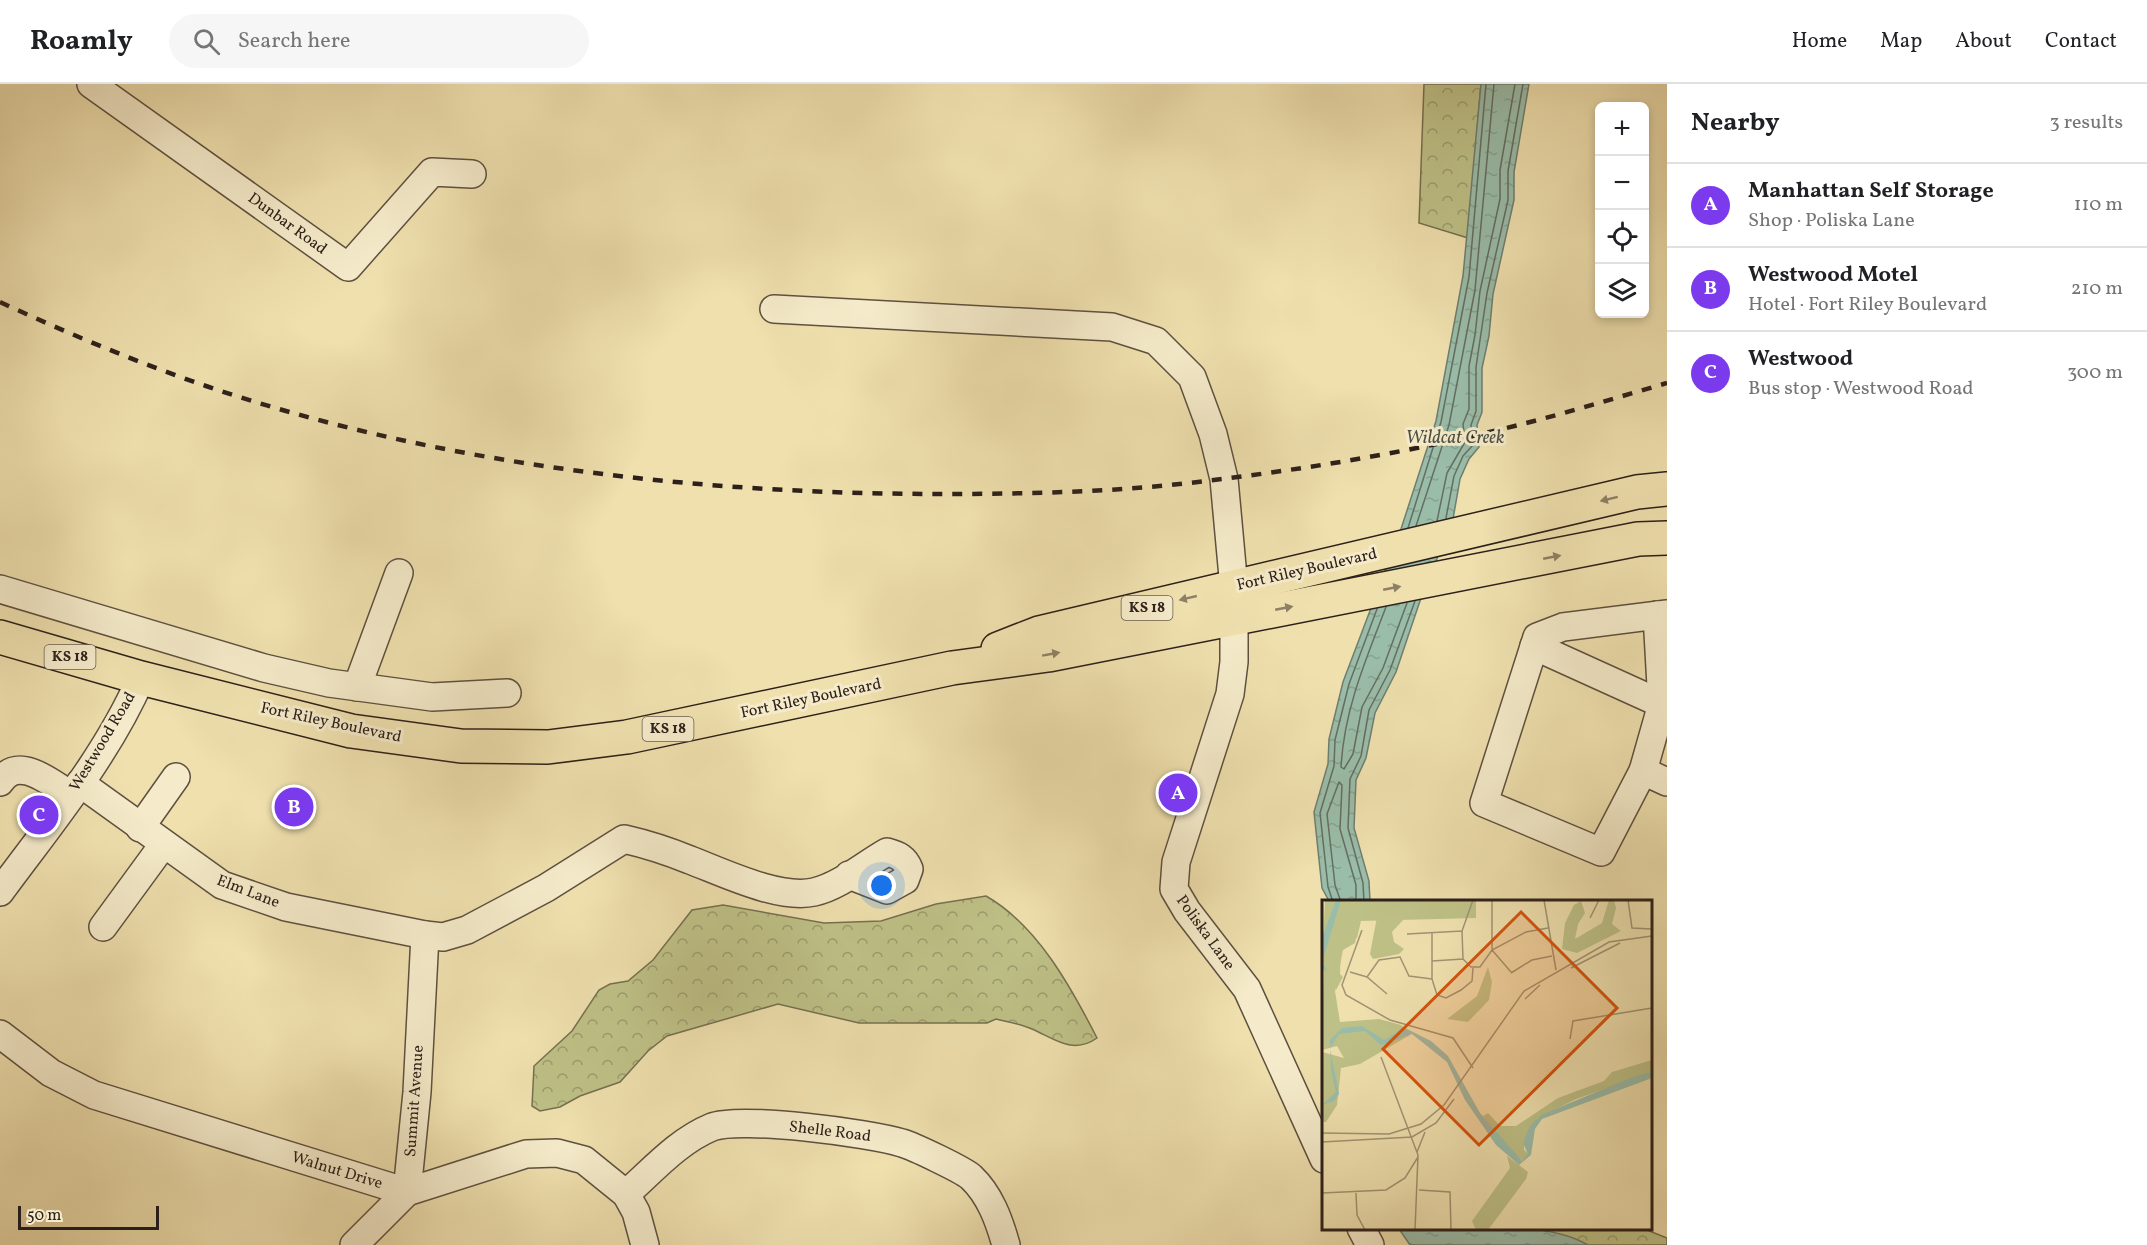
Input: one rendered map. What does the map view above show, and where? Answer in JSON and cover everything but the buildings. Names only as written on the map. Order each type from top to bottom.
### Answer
[{"type":"highway","name":"Fort Riley Boulevard","points":[[1234,603],[1347,561],[1637,492],[1667,489]]},
{"type":"highway","name":"Fort Riley Boulevard","points":[[0,638],[141,678],[380,737],[460,746],[548,747],[650,733],[952,668],[1039,633],[1234,603],[1334,599],[1638,539],[1667,538]]},
{"type":"street","name":"Dunbar Road","points":[[91,84],[348,267],[432,172],[472,174]]},
{"type":"street","name":"Poliska Lane","points":[[774,309],[1112,327],[1155,341],[1192,377],[1213,434],[1224,479],[1234,603],[1234,662],[1230,694],[1176,862],[1174,889],[1186,911],[1247,989],[1322,1157]]},
{"type":"street","points":[[357,687],[399,573]]},
{"type":"street","points":[[0,590],[264,668],[357,687],[432,697],[507,693]]},
{"type":"street","points":[[1662,615],[1663,714],[1655,776],[1601,852],[1484,803],[1536,638],[1563,627],[1662,615]]},
{"type":"street","points":[[1534,646],[1663,714]]},
{"type":"street","name":"Westwood Road","points":[[0,892],[76,789],[127,710],[141,678]]},
{"type":"street","name":"Elm Lane","points":[[0,782],[16,769],[26,769],[76,789],[140,828],[222,885],[286,907],[434,936]]},
{"type":"street","points":[[140,828],[176,777]]},
{"type":"street","points":[[434,936],[467,930],[546,888],[624,839],[688,859],[754,885],[788,891],[813,892],[849,875]]},
{"type":"street","points":[[103,927],[163,845]]},
{"type":"street","name":"Summit Avenue","points":[[407,1192],[434,936]]},
{"type":"street","name":"Walnut Drive","points":[[0,1034],[51,1073],[94,1095],[407,1192]]},
{"type":"street","name":"Shelle Road","points":[[626,1194],[687,1139],[714,1126],[744,1123],[839,1131],[903,1143],[970,1176],[996,1212],[1005,1245]]},
{"type":"street","points":[[354,1245],[407,1192],[526,1154],[556,1153],[584,1160],[626,1194],[636,1212],[645,1245]]},
{"type":"street","points":[[1361,1230],[1370,1245]]},
{"type":"green space","points":[[1424,84],[1481,84],[1468,238],[1419,223]]},
{"type":"green space","points":[[986,896],[1004,908],[1037,940],[1064,978],[1097,1038],[1080,1045],[1064,1044],[1028,1027],[996,1019],[987,1023],[859,1023],[778,1004],[667,1036],[648,1051],[620,1082],[580,1096],[560,1107],[540,1111],[532,1106],[534,1066],[572,1031],[599,990],[610,984],[628,981],[653,960],[692,910],[723,905],[824,923],[881,921],[936,904]]},
{"type":"green space","points":[[1417,1230],[1647,1230],[1667,1238],[1667,1245],[1416,1245]]},
{"type":"water","name":"Wildcat Creek","points":[[1481,84],[1529,84],[1514,172],[1514,200],[1493,294],[1489,336],[1482,368],[1482,412],[1477,425],[1479,447],[1469,459],[1460,479],[1453,519],[1421,598],[1396,672],[1375,713],[1366,758],[1356,780],[1354,828],[1369,881],[1370,900],[1328,900],[1322,888],[1314,812],[1328,764],[1329,739],[1343,682],[1401,529],[1436,421],[1463,276]]},
{"type":"water","points":[[1400,1230],[1539,1230],[1569,1237],[1588,1245],[1410,1245]]},
{"type":"railway","points":[[0,302],[102,347],[206,386],[294,413],[384,436],[476,455],[569,470],[662,481],[849,493],[1074,492],[1173,485],[1318,466],[1465,438],[1543,419],[1667,383]]},
{"type":"place","name":"Manhattan Self Storage","points":[[1178,793]]},
{"type":"place","name":"Westwood Motel","points":[[294,807]]},
{"type":"place","name":"Westwood","points":[[39,815]]}]
